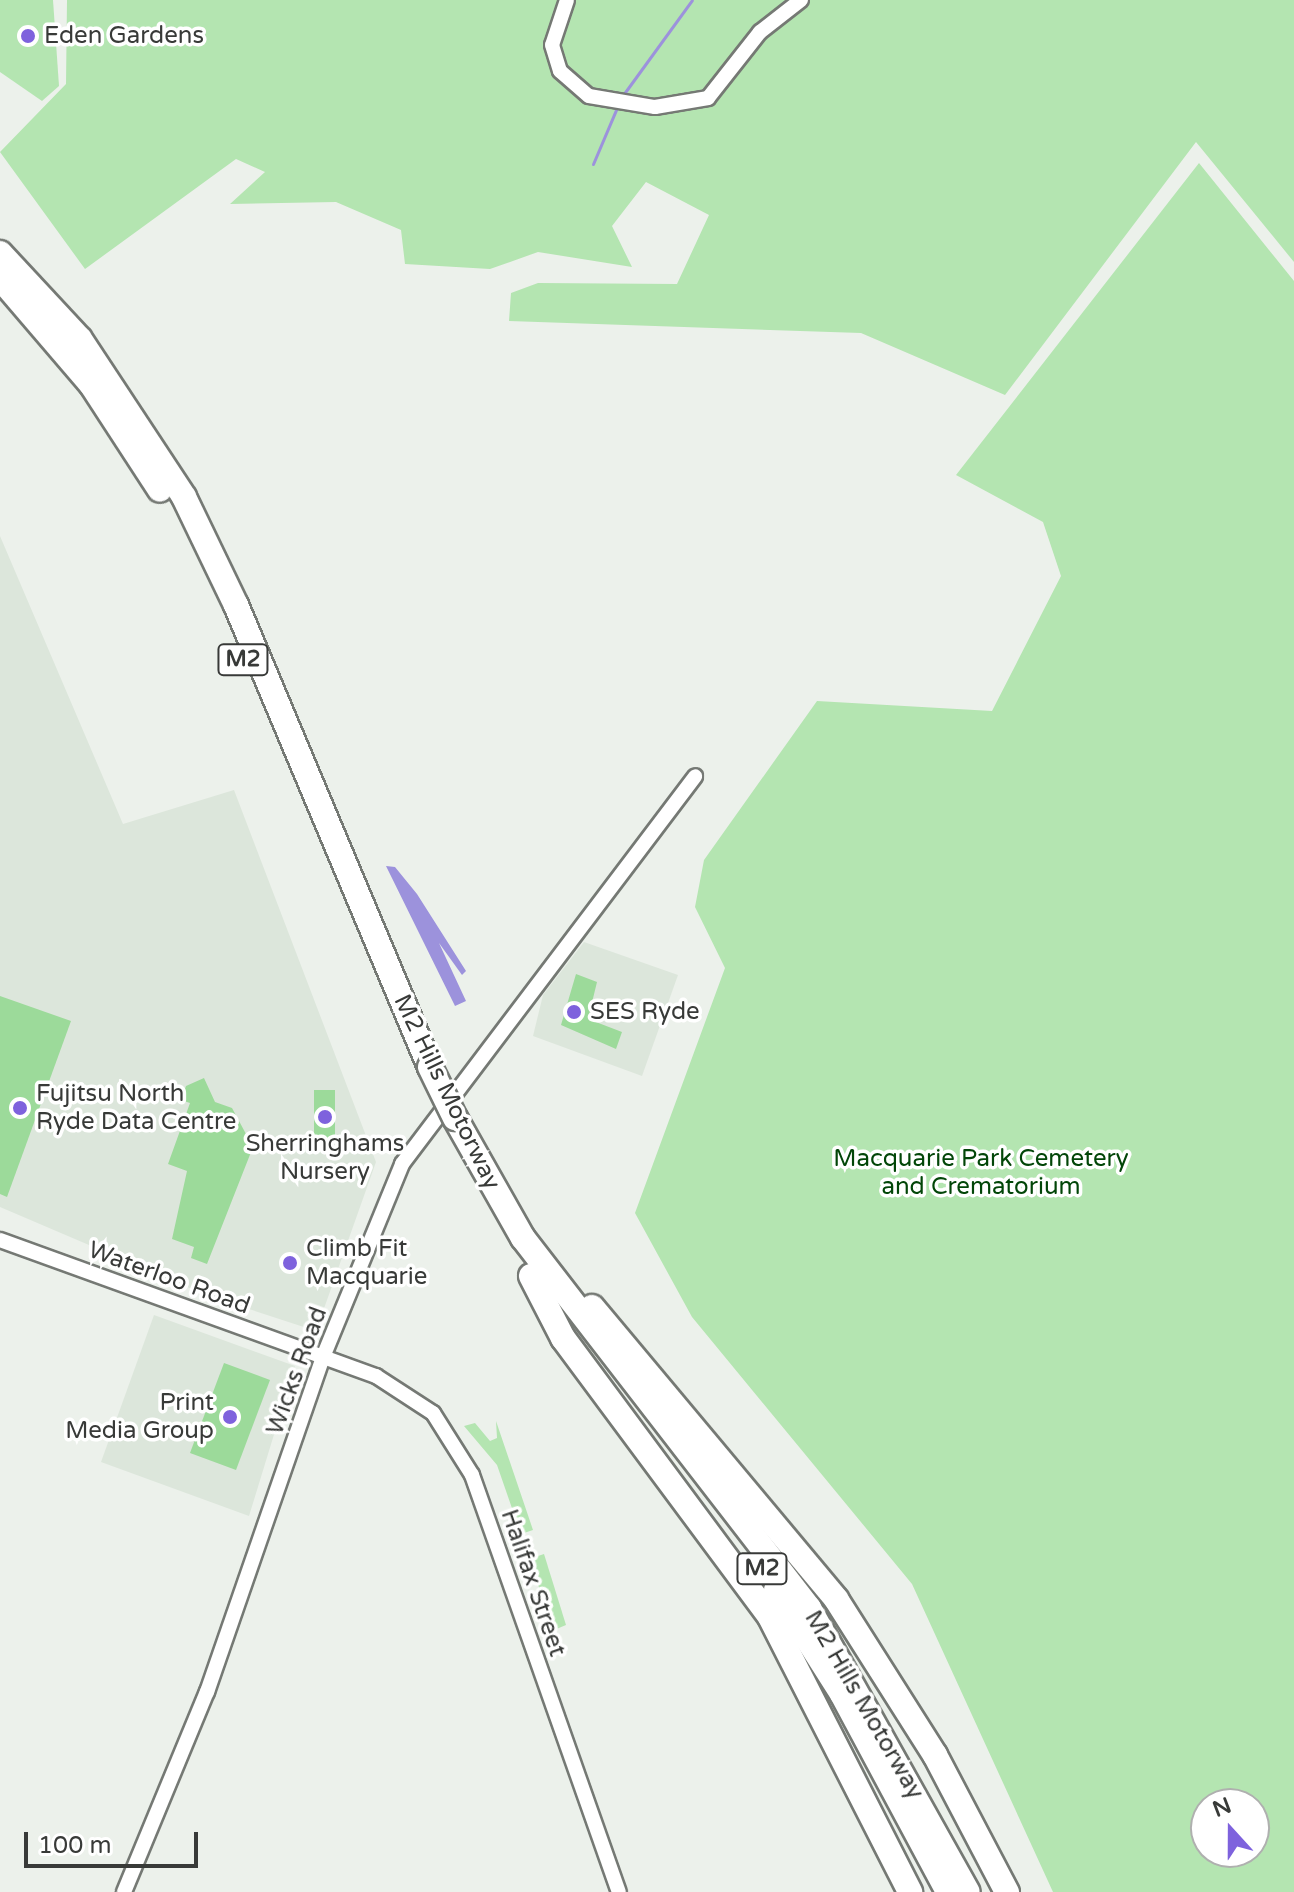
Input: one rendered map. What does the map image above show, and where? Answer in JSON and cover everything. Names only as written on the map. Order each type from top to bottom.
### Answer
[{"type":"highway","name":"M2","points":[[0,234],[71,309],[80,339]]},
{"type":"highway","name":"M2 Hills Motorway","points":[[0,253],[80,339],[148,438],[211,550],[425,1074]]},
{"type":"highway","name":"M2 Hills Motorway","points":[[0,278],[91,384],[179,523],[425,1074],[449,1125],[531,1276],[790,1610],[948,1892]]},
{"type":"highway","name":"M2 Hills Motorway","points":[[449,1125],[523,1238],[809,1608],[968,1892]]},
{"type":"highway","points":[[523,1238],[552,1259],[836,1599],[927,1742],[1007,1892]]},
{"type":"highway","points":[[531,1276],[563,1338],[770,1617],[910,1892]]},
{"type":"street","points":[[567,0],[554,31],[554,58],[569,81],[604,99],[674,107],[702,102],[760,32],[801,0]]},
{"type":"street","name":"Wicks Road","points":[[131,1892],[136,1872],[215,1671],[323,1357],[389,1194],[418,1138],[695,776]]},
{"type":"street","name":"Waterloo Road","points":[[0,1240],[323,1357]]},
{"type":"street","name":"Halifax Street","points":[[323,1357],[398,1386],[433,1413],[461,1450],[619,1892]]},
{"type":"street","name":"Wicks Road","points":[[124,1892],[136,1872]]},
{"type":"shaded area","points":[[0,536],[123,824],[234,790],[376,1162],[316,1331],[206,1295],[0,1207]]},
{"type":"shaded area","points":[[386,866],[395,867],[417,894],[466,971],[462,975],[439,943],[466,1001],[455,1006]]},
{"type":"shaded area","points":[[584,942],[678,975],[642,1076],[533,1036],[543,995]]},
{"type":"shaded area","points":[[154,1315],[295,1366],[249,1516],[101,1462]]},
{"type":"green space","name":"Eden Gardens","points":[[0,0],[53,0],[59,86],[42,101],[0,72]]},
{"type":"green space","points":[[67,0],[1294,0],[1294,262],[1196,142],[1005,395],[861,333],[509,321],[511,293],[538,283],[677,284],[709,215],[646,182],[612,226],[632,267],[538,252],[490,269],[405,264],[401,230],[336,202],[230,204],[265,172],[236,159],[85,269],[0,152],[66,84]]},
{"type":"green space","name":"Macquarie Park Cemetery and Crematorium","points":[[1199,163],[1294,281],[1294,1892],[1053,1892],[912,1584],[692,1317],[635,1213],[725,968],[695,907],[704,860],[817,701],[992,711],[1061,576],[1043,522],[956,475]]},
{"type":"green space","points":[[496,1421],[533,1530],[521,1534],[497,1465],[464,1426],[475,1423],[490,1441],[497,1438]]},
{"type":"green space","points":[[544,1554],[566,1625],[554,1630],[529,1559]]},
{"type":"building","name":"SES Ryde","points":[[576,974],[597,982],[588,1019],[622,1032],[616,1049],[561,1025]]},
{"type":"building","name":"Fujitsu North Ryde Data Centre","points":[[0,996],[71,1021],[7,1197],[0,1194]]},
{"type":"building","points":[[204,1078],[215,1102],[232,1108],[253,1147],[207,1264],[191,1258],[194,1247],[172,1239],[187,1171],[168,1164],[190,1103],[181,1100],[186,1086]]},
{"type":"building","name":"Sherringhams Nursery","points":[[314,1090],[335,1090],[335,1143],[314,1143]]},
{"type":"building","name":"Print Media Group","points":[[224,1363],[270,1380],[236,1470],[190,1453]]},
{"type":"waterway","points":[[623,95],[692,0]]},
{"type":"waterway","points":[[593,164],[618,105]]},
{"type":"place","name":"Eden Gardens","points":[[28,36]]},
{"type":"place","name":"SES Ryde","points":[[574,1012]]},
{"type":"place","name":"Fujitsu North Ryde Data Centre","points":[[20,1108]]},
{"type":"place","name":"Sherringhams Nursery","points":[[325,1117]]},
{"type":"place","name":"Climb Fit Macquarie","points":[[290,1263]]},
{"type":"place","name":"Print Media Group","points":[[230,1417]]}]
